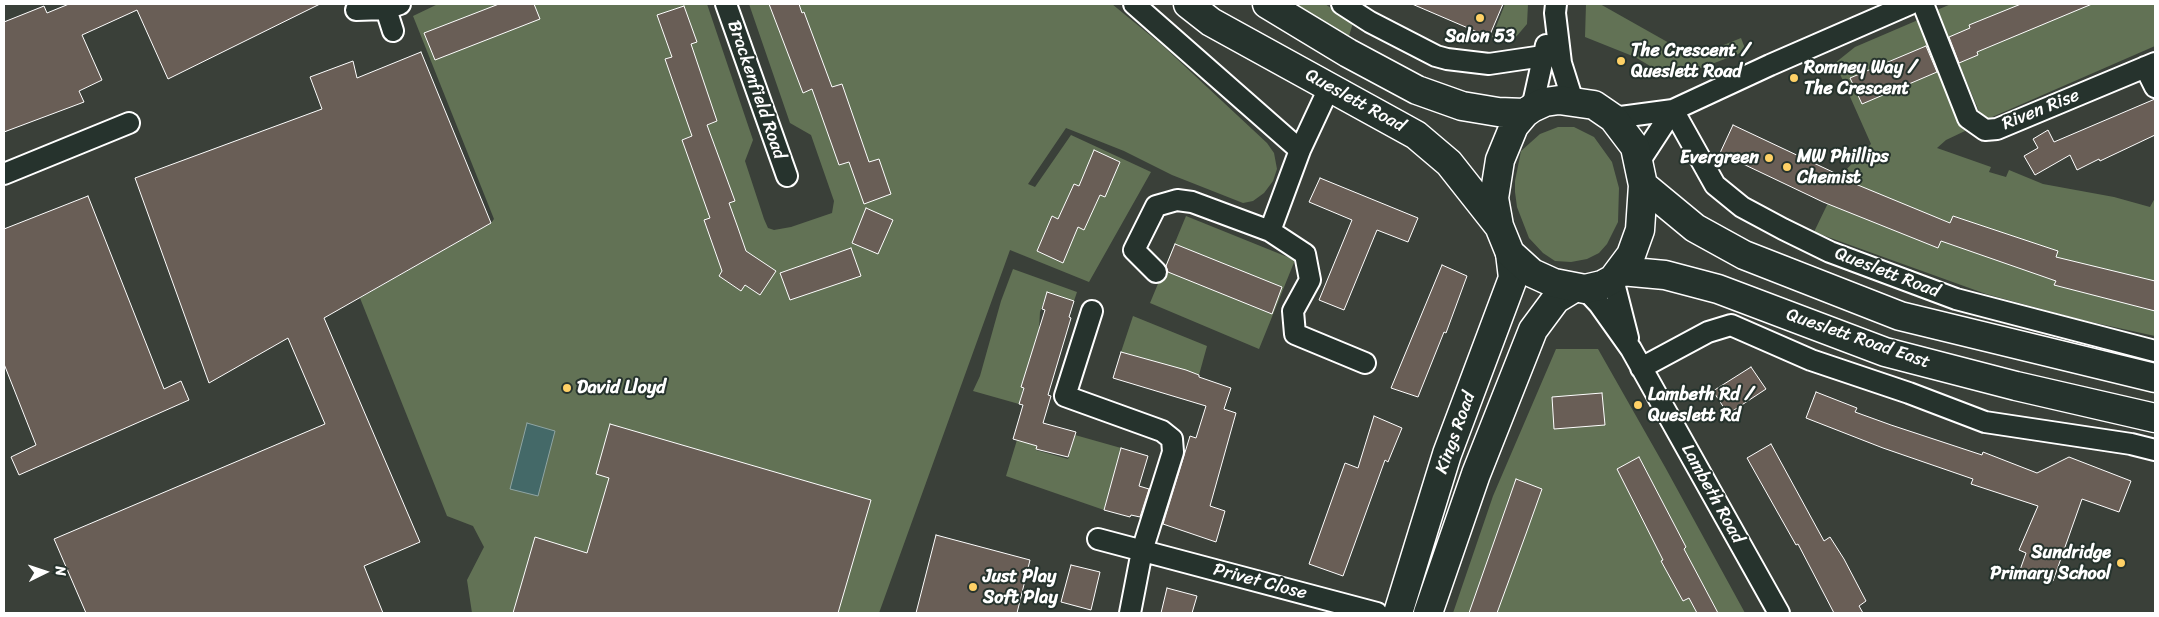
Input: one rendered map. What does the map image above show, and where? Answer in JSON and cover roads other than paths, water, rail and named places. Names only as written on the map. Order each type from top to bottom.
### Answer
[{"type":"main road","name":"Queslett Road","points":[[1188,4],[1211,22],[1416,135],[1449,163],[1499,226]]},
{"type":"main road","points":[[1267,4],[1348,53],[1417,90],[1462,106],[1498,112],[1528,111]]},
{"type":"main road","points":[[1329,88],[1348,53]]},
{"type":"main road","points":[[1573,101],[1594,105],[1613,118],[1634,148],[1641,174],[1638,236],[1617,275],[1602,285],[1579,289],[1554,283],[1532,273],[1510,253],[1499,226],[1494,198],[1500,160],[1514,126],[1528,111],[1545,102],[1573,101]]},
{"type":"main road","name":"Queslett Road East","points":[[1641,174],[1695,228],[1744,255],[1900,316],[2155,378]]},
{"type":"main road","name":"Kings Road","points":[[1398,613],[1447,454],[1513,278],[1510,253]]},
{"type":"main road","name":"Queslett Road East","points":[[1617,275],[1664,276],[1718,289],[1885,352],[2016,386],[2155,418]]},
{"type":"main road","name":"Kings Road","points":[[1428,613],[1476,474],[1533,330],[1556,299],[1579,289]]},
{"type":"street","name":"Brackenfield Road","points":[[726,4],[787,176]]},
{"type":"street","points":[[1134,4],[1300,150]]},
{"type":"street","points":[[1342,4],[1370,22],[1436,56],[1447,59],[1490,64],[1543,56]]},
{"type":"street","points":[[1613,118],[1673,110],[1910,4]]},
{"type":"street","name":"Riven Rise","points":[[1923,4],[1968,118],[1985,130],[1997,129],[2150,65],[2155,87]]},
{"type":"street","points":[[356,10],[393,6],[393,31]]},
{"type":"street","points":[[1528,111],[1556,8]]},
{"type":"street","points":[[1556,8],[1561,63],[1573,101]]},
{"type":"street","points":[[1270,231],[1300,150],[1329,88]]},
{"type":"street","points":[[1641,174],[1673,110]]},
{"type":"street","name":"Queslett Road","points":[[1673,110],[1715,185],[1742,206],[1830,252],[1956,299],[2155,351]]},
{"type":"street","points":[[4,174],[129,123]]},
{"type":"street","points":[[1156,272],[1134,250],[1156,206],[1176,200],[1192,202],[1270,231],[1305,254],[1310,280],[1293,311],[1294,334],[1365,363]]},
{"type":"street","name":"Lambeth Road","points":[[1617,275],[1631,349]]},
{"type":"street","name":"Lambeth Road","points":[[1579,289],[1599,304],[1631,349],[1779,613]]},
{"type":"street","points":[[1092,311],[1066,396],[1162,431],[1172,439],[1173,452],[1142,551],[1130,613]]},
{"type":"street","name":"Queslett Road East","points":[[1641,368],[1695,338],[1731,325],[1811,360],[1909,393],[1985,422],[2131,444],[2155,450]]},
{"type":"street","name":"Privet Close","points":[[1098,539],[1377,613]]},
{"type":"water","points":[[527,423],[555,431],[538,496],[510,489]]},
{"type":"place","name":"Salon 53","points":[[1480,18]]},
{"type":"place","name":"The Crescent / Queslett Road","points":[[1621,61]]},
{"type":"place","name":"Romney Way / The Crescent","points":[[1794,78]]},
{"type":"place","name":"Evergreen","points":[[1769,158]]},
{"type":"place","name":"MW Phillips Chemist","points":[[1787,167]]},
{"type":"place","name":"David Lloyd","points":[[567,388]]},
{"type":"place","name":"Lambeth Rd / Queslett Rd","points":[[1638,405]]},
{"type":"place","name":"Sundridge Primary School","points":[[2121,563]]},
{"type":"place","name":"Just Play Soft Play","points":[[973,587]]}]
